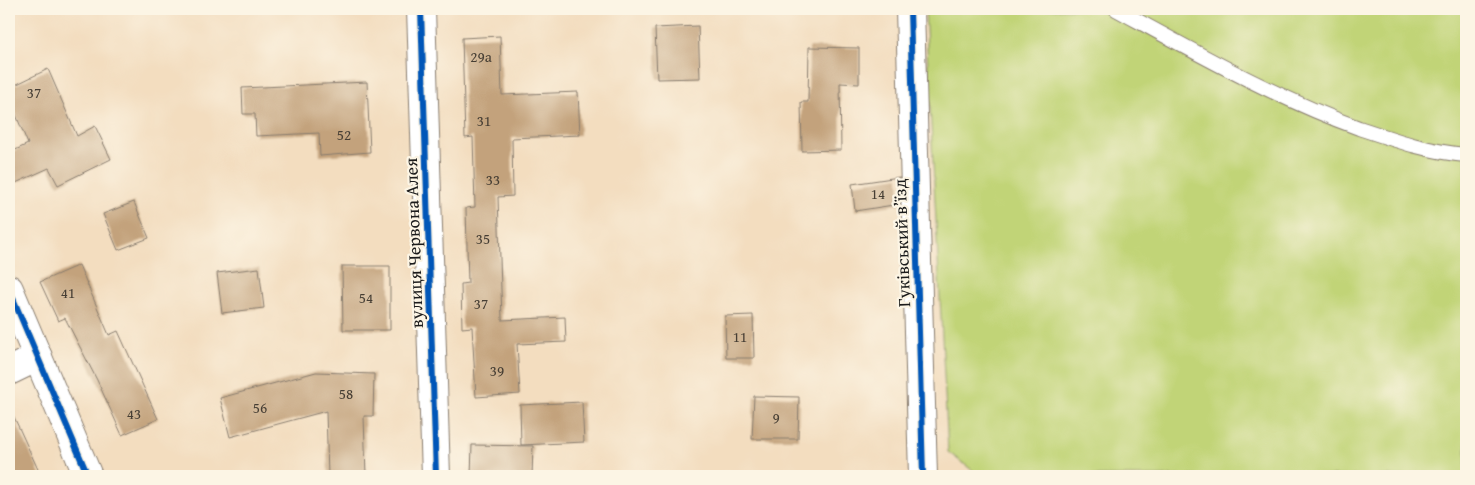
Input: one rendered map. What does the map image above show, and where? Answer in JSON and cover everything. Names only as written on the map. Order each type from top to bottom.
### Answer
[{"type":"street","name":"вулиця Червона Алея","points":[[421,9],[436,476]]},
{"type":"street","name":"Гуківський в’їзд","points":[[910,9],[923,476]]},
{"type":"street","points":[[9,290],[88,476]]},
{"type":"street","points":[[9,371],[38,357]]},
{"type":"lane","points":[[1116,9],[1213,62],[1321,114],[1404,144],[1444,153],[1466,155]]},
{"type":"green space","points":[[925,9],[1466,9],[1466,476],[980,476],[948,452]]},
{"type":"building","points":[[698,26],[700,78],[657,79],[655,28]]},
{"type":"building","points":[[500,36],[502,95],[578,92],[580,135],[512,138],[513,196],[498,197],[502,320],[565,317],[566,342],[517,344],[520,394],[476,397],[472,327],[462,328],[461,284],[468,283],[466,208],[475,207],[473,137],[465,138],[462,38]]},
{"type":"building","points":[[809,47],[859,48],[859,84],[840,83],[841,150],[802,151],[801,102],[808,102]]},
{"type":"building","points":[[48,69],[77,136],[95,126],[111,159],[58,185],[49,168],[9,186],[9,153],[28,144],[9,98],[9,88]]},
{"type":"building","points":[[367,82],[370,152],[320,156],[319,133],[256,136],[255,114],[243,114],[242,88]]},
{"type":"building","points":[[899,177],[900,204],[855,211],[852,184]]},
{"type":"building","points":[[134,202],[149,238],[118,250],[103,214]]},
{"type":"building","points":[[79,265],[109,335],[118,331],[158,419],[122,435],[97,380],[65,318],[58,321],[40,282]]},
{"type":"building","points":[[342,266],[390,266],[390,330],[343,330]]},
{"type":"building","points":[[259,268],[264,308],[222,313],[217,273]]},
{"type":"building","points":[[753,315],[754,358],[726,358],[725,316]]},
{"type":"building","points":[[316,372],[374,374],[373,416],[364,416],[366,476],[328,476],[326,411],[230,437],[220,398]]},
{"type":"building","points":[[754,396],[799,397],[798,439],[752,439]]},
{"type":"building","points":[[582,402],[584,442],[521,445],[520,405]]},
{"type":"building","points":[[9,406],[41,476],[9,476]]},
{"type":"building","points":[[472,445],[533,446],[532,476],[471,476]]},
{"type":"cycle path","points":[[421,9],[436,476]]},
{"type":"cycle path","points":[[910,9],[923,476]]},
{"type":"cycle path","points":[[9,289],[88,476]]}]
